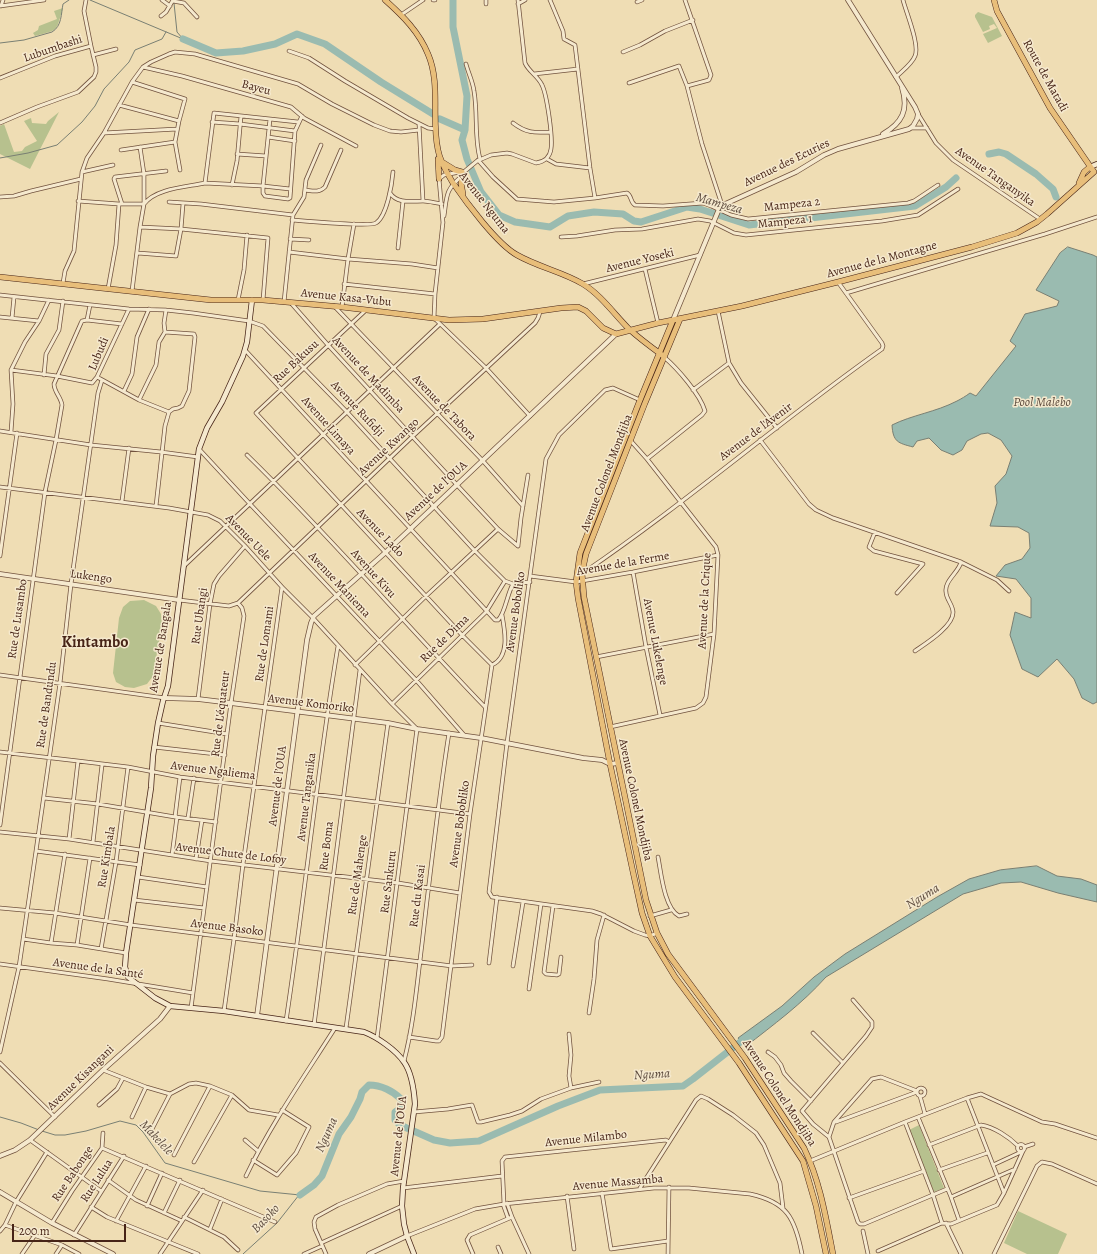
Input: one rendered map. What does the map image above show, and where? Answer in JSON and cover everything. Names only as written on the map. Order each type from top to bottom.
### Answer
[{"type":"main road","name":"Avenue Nguma","points":[[385,0],[416,31],[429,55],[435,86],[435,129],[438,152],[441,162],[453,183],[503,244],[512,252],[583,284],[596,294],[630,330],[662,356]]},
{"type":"main road","name":"Route de Matadi","points":[[994,0],[997,11],[1050,108],[1084,158]]},
{"type":"main road","points":[[438,152],[439,179]]},
{"type":"main road","points":[[1084,158],[1094,169],[1097,164]]},
{"type":"main road","points":[[1084,158],[1084,172]]},
{"type":"main road","points":[[441,162],[455,170],[464,172],[461,183],[464,197]]},
{"type":"main road","name":"Avenue de la Montagne","points":[[1074,188],[1081,180],[1084,172],[1094,169]]},
{"type":"main road","name":"Avenue de la Montagne","points":[[680,319],[838,282],[972,247],[1017,233],[1040,219],[1058,204],[1094,169]]},
{"type":"main road","name":"Avenue Kasa-Vubu","points":[[0,276],[211,300],[262,300],[290,302],[367,309],[434,318],[471,320],[578,307],[586,312],[603,328],[616,334]]},
{"type":"main road","name":"Avenue de Bangala","points":[[170,1006],[160,1001],[128,977],[125,972],[126,953],[148,812],[153,772],[154,747],[162,701],[165,698],[168,686],[199,449],[207,428],[225,395],[245,350],[252,300]]},
{"type":"main road","points":[[616,334],[680,319]]},
{"type":"main road","name":"Avenue Colonel Mondjiba","points":[[680,319],[640,400],[580,553],[576,579],[610,764],[642,913],[650,936],[675,977],[739,1063],[804,1161],[816,1206],[826,1254]]},
{"type":"main road","name":"Avenue Colonel Mondjiba","points":[[673,320],[662,356],[631,440],[586,554],[582,573],[584,597],[650,916],[668,954],[745,1058],[795,1134],[810,1161],[817,1182],[833,1254]]},
{"type":"main road","points":[[170,1006],[257,1016]]},
{"type":"main road","name":"Avenue de l’OUA","points":[[257,1016],[335,1028],[346,1028],[364,1032],[377,1038],[404,1061],[408,1069],[414,1092],[414,1112],[403,1188],[402,1206],[403,1221],[414,1254]]},
{"type":"street","points":[[3,0],[1,6],[44,0]]},
{"type":"street","name":"Lubumbashi","points":[[0,78],[56,56],[91,46],[84,11],[86,0]]},
{"type":"street","points":[[162,0],[170,6]]},
{"type":"street","points":[[401,15],[423,0]]},
{"type":"street","points":[[525,0],[518,2],[525,63],[529,70],[543,85],[546,98],[551,149],[547,159],[536,163],[507,153],[491,155],[478,161],[453,183],[447,194],[435,294],[434,318],[486,368],[530,416]]},
{"type":"street","points":[[550,0],[563,31],[564,39],[575,45],[595,198]]},
{"type":"street","points":[[637,2],[642,0]]},
{"type":"street","points":[[686,0],[711,76],[709,80],[687,86]]},
{"type":"street","name":"Avenue des Ecuries","points":[[848,0],[916,107],[918,114]]},
{"type":"street","points":[[896,77],[914,58],[916,53],[916,44],[903,0]]},
{"type":"street","points":[[161,16],[173,1],[184,3],[197,17]]},
{"type":"street","points":[[623,52],[665,31],[693,20]]},
{"type":"street","points":[[0,123],[81,90],[94,77],[96,72],[91,46]]},
{"type":"street","points":[[93,55],[116,49]]},
{"type":"street","points":[[289,51],[309,58],[345,81],[419,124],[435,129]]},
{"type":"street","points":[[63,283],[65,271],[74,251],[82,172],[89,155],[104,133],[132,82],[143,67],[169,54],[175,52],[195,54],[298,84],[332,104],[390,131],[401,132],[419,130]]},
{"type":"street","points":[[466,64],[474,91],[477,119],[478,161]]},
{"type":"street","points":[[630,83],[679,66],[687,86],[702,144],[720,202],[723,205]]},
{"type":"street","name":"Bayeu","points":[[143,67],[182,76],[287,106],[356,146]]},
{"type":"street","points":[[534,74],[578,69]]},
{"type":"street","points":[[132,82],[185,98],[175,142],[180,170]]},
{"type":"street","name":"Avenue des Ecuries","points":[[879,137],[898,124],[905,108],[900,82]]},
{"type":"street","points":[[119,105],[179,121]]},
{"type":"street","points":[[206,183],[214,113],[298,122]]},
{"type":"street","points":[[909,129],[914,126],[918,114]]},
{"type":"street","name":"Avenue Tanganyika","points":[[918,114],[936,142],[953,160],[1040,219]]},
{"type":"street","points":[[232,185],[241,116]]},
{"type":"street","points":[[270,119],[263,193],[265,196],[288,199],[290,198],[295,131],[302,116]]},
{"type":"street","points":[[212,122],[295,131]]},
{"type":"street","points":[[514,123],[522,130],[530,132],[550,132]]},
{"type":"street","points":[[419,124],[423,201]]},
{"type":"street","points":[[909,129],[919,127],[927,128]]},
{"type":"street","points":[[104,133],[177,129]]},
{"type":"street","name":"Avenue des Ecuries","points":[[673,320],[719,211],[723,205],[796,172],[824,155],[852,144],[909,129]]},
{"type":"street","points":[[268,137],[295,141]]},
{"type":"street","points":[[121,150],[175,142]]},
{"type":"street","points":[[284,302],[293,214],[304,197],[306,180],[321,145]]},
{"type":"street","points":[[132,291],[144,204],[144,174],[140,147]]},
{"type":"street","points":[[305,190],[317,192],[322,191],[341,150]]},
{"type":"street","points":[[237,154],[266,156]]},
{"type":"street","points":[[547,159],[556,164],[590,168]]},
{"type":"street","name":"Mampeza 2","points":[[478,161],[492,177],[517,199],[550,202],[595,198],[627,193],[630,195],[632,203],[635,205],[663,206],[703,203],[719,211],[748,219],[904,203],[914,201],[938,185]]},
{"type":"street","points":[[82,172],[112,165]]},
{"type":"street","points":[[108,289],[116,245],[121,204],[115,178],[166,172]]},
{"type":"street","points":[[292,220],[354,224],[376,223],[384,211],[390,193],[393,172]]},
{"type":"street","points":[[443,223],[439,179],[448,174],[464,172]]},
{"type":"street","points":[[0,197],[14,196],[81,179]]},
{"type":"street","points":[[144,204],[155,194],[206,183],[290,189]]},
{"type":"street","name":"Mampeza 1","points":[[562,237],[615,230],[642,229],[698,219],[714,223],[734,233],[746,235],[882,221],[918,215],[958,188]]},
{"type":"street","points":[[390,193],[394,197],[403,201],[423,201],[442,204]]},
{"type":"street","points":[[78,201],[144,204]]},
{"type":"street","points":[[398,248],[403,201]]},
{"type":"street","points":[[169,202],[183,204],[207,204],[293,214]]},
{"type":"street","points":[[138,253],[176,256],[181,229],[183,204]]},
{"type":"street","points":[[846,293],[1045,234],[1097,217]]},
{"type":"street","points":[[342,307],[344,284],[354,224]]},
{"type":"street","points":[[140,227],[247,235],[265,237],[269,239],[262,300]]},
{"type":"street","points":[[238,300],[244,270],[247,235]]},
{"type":"street","points":[[290,239],[309,240]]},
{"type":"street","points":[[289,252],[348,259],[412,264],[438,268]]},
{"type":"street","name":"Avenue Yoseki","points":[[583,284],[700,255]]},
{"type":"street","points":[[645,269],[658,323]]},
{"type":"street","name":"Avenue de l'Avenir","points":[[576,579],[883,348],[882,343],[838,282]]},
{"type":"street","points":[[344,284],[435,294]]},
{"type":"street","name":"Avenue Rufidji","points":[[0,296],[63,301],[129,309],[166,310],[249,321],[267,328],[390,458],[474,550],[505,581],[513,584]]},
{"type":"street","points":[[12,318],[14,297]]},
{"type":"street","points":[[11,432],[11,370],[49,300]]},
{"type":"street","points":[[44,375],[47,351],[59,330],[63,301]]},
{"type":"street","name":"Avenue de Madimba","points":[[290,302],[498,529],[518,546],[523,506]]},
{"type":"street","name":"Avenue des Ecuries","points":[[680,319],[681,302]]},
{"type":"street","points":[[87,320],[90,305]]},
{"type":"street","name":"Avenue de Tabora","points":[[334,306],[437,415],[483,461],[523,506]]},
{"type":"street","name":"Lubudi","points":[[129,309],[97,377],[140,400],[169,412]]},
{"type":"street","points":[[124,392],[132,374],[137,337],[149,309]]},
{"type":"street","name":"Rue Bakusu","points":[[256,413],[367,309]]},
{"type":"street","points":[[140,400],[156,365],[159,342],[165,332],[164,323],[166,310]]},
{"type":"street","points":[[718,310],[729,363],[741,383],[776,428]]},
{"type":"street","name":"Avenue Kwango","points":[[238,603],[413,436],[535,323],[540,312]]},
{"type":"street","points":[[0,317],[38,321]]},
{"type":"street","points":[[57,376],[81,323],[87,320],[122,324]]},
{"type":"street","points":[[183,568],[440,324]]},
{"type":"street","points":[[156,506],[165,426],[169,412],[182,406],[188,391],[195,337],[194,334],[191,333],[165,332]]},
{"type":"street","name":"Avenue de l’OUA","points":[[257,1016],[307,640],[313,618],[362,575],[616,334]]},
{"type":"street","name":"Avenue Limaya","points":[[245,350],[486,612],[495,620],[498,620],[502,615]]},
{"type":"street","points":[[647,459],[704,413],[704,408],[693,390],[677,369],[662,356]]},
{"type":"street","points":[[693,390],[729,363]]},
{"type":"street","points":[[11,370],[57,376],[92,383],[97,377]]},
{"type":"street","name":"Rue de Lusambo","points":[[0,825],[33,579],[46,492],[62,403],[54,387],[57,376]]},
{"type":"street","name":"Rue de Bandundu","points":[[0,1052],[19,967],[39,836],[60,682],[71,584],[98,392],[102,380]]},
{"type":"street","name":"Avenue Boboliko","points":[[497,898],[490,896],[489,892],[544,464],[556,439],[582,412],[609,389],[613,388],[640,400]]},
{"type":"street","name":"Avenue Lado","points":[[256,413],[462,635],[492,665]]},
{"type":"street","points":[[0,431],[91,445],[129,448],[198,457]]},
{"type":"street","points":[[0,556],[17,433]]},
{"type":"street","points":[[625,438],[631,440]]},
{"type":"street","name":"Avenue de la Crique","points":[[631,440],[713,542],[718,555],[714,634],[706,697],[703,704],[696,708],[660,715]]},
{"type":"street","points":[[760,440],[809,504],[816,510],[833,518],[961,562],[997,580],[1009,591]]},
{"type":"street","points":[[122,501],[129,448]]},
{"type":"street","name":"Avenue Maniema","points":[[199,449],[416,680],[464,735]]},
{"type":"street","name":"Avenue Kivu","points":[[247,455],[318,527],[485,707]]},
{"type":"street","points":[[523,506],[528,475]]},
{"type":"street","name":"Avenue Uele","points":[[0,486],[122,501],[190,511],[212,517],[226,527],[246,546],[282,587],[417,729]]},
{"type":"street","points":[[356,665],[474,550],[498,529]]},
{"type":"street","points":[[875,532],[869,547],[874,551],[923,564],[897,593]]},
{"type":"street","name":"Rue Ubangi","points":[[198,700],[213,588],[216,580],[246,546]]},
{"type":"street","name":"Avenue de la Ferme","points":[[530,576],[576,579],[582,581],[718,555]]},
{"type":"street","points":[[915,651],[942,631],[952,619],[953,612],[946,592],[947,584],[960,567],[961,562]]},
{"type":"street","name":"Avenue Lukelenge","points":[[633,572],[660,715]]},
{"type":"street","name":"Lukengo","points":[[0,574],[179,600]]},
{"type":"street","name":"Rue de Dima","points":[[392,704],[486,612],[505,581]]},
{"type":"street","points":[[513,584],[530,582]]},
{"type":"street","name":"Avenue Bobobliko","points":[[409,1037],[436,1041],[442,1038],[485,707],[492,665],[502,656],[505,637],[502,615],[513,584]]},
{"type":"street","name":"Rue de Lomami","points":[[224,1012],[282,587]]},
{"type":"street","points":[[179,600],[229,606],[238,603]]},
{"type":"street","name":"Rue de L'équateur","points":[[191,1008],[244,614],[238,603]]},
{"type":"street","points":[[596,657],[714,634]]},
{"type":"street","name":"Avenue Tanganika","points":[[286,1021],[326,716],[338,646]]},
{"type":"street","name":"Rue Boma","points":[[314,1025],[360,670]]},
{"type":"street","name":"Avenue Komoriko","points":[[0,674],[165,698],[231,703],[388,723],[417,729],[481,738],[583,758],[602,760],[610,764],[618,763]]},
{"type":"street","points":[[610,727],[660,715]]},
{"type":"street","points":[[158,723],[227,734]]},
{"type":"street","name":"Rue de Mahenge","points":[[346,1028],[388,723]]},
{"type":"street","name":"Rue Sankuru","points":[[377,1038],[389,958],[417,729]]},
{"type":"street","name":"Rue du Kasai","points":[[404,1061],[409,1037],[429,888],[437,809],[449,733]]},
{"type":"street","points":[[154,747],[225,755]]},
{"type":"street","name":"Avenue Ngaliema","points":[[0,752],[128,767],[180,777],[287,789],[470,814]]},
{"type":"street","points":[[69,838],[78,761]]},
{"type":"street","points":[[92,842],[102,764]]},
{"type":"street","name":"Rue Kimbala","points":[[101,949],[116,862],[128,767]]},
{"type":"street","points":[[172,855],[180,777]]},
{"type":"street","points":[[188,818],[194,778]]},
{"type":"street","points":[[44,798],[98,804],[216,822]]},
{"type":"street","points":[[196,859],[202,820]]},
{"type":"street","name":"Avenue Chute de Lofoy","points":[[0,832],[69,838],[196,859],[398,883],[460,893]]},
{"type":"street","points":[[36,851],[140,865]]},
{"type":"street","points":[[51,943],[65,854]]},
{"type":"street","points":[[658,857],[671,910],[679,916],[687,914]]},
{"type":"street","points":[[77,944],[90,858]]},
{"type":"street","points":[[138,876],[207,887]]},
{"type":"street","points":[[489,963],[497,898],[592,911],[604,915],[634,931],[650,936],[657,933]]},
{"type":"street","points":[[134,900],[204,908]]},
{"type":"street","points":[[513,966],[523,902]]},
{"type":"street","points":[[529,989],[541,904]]},
{"type":"street","points":[[554,906],[544,972],[546,974],[557,976],[561,957]]},
{"type":"street","name":"Avenue Basoko","points":[[0,908],[81,916],[131,925],[234,939],[268,942],[452,966],[472,965]]},
{"type":"street","points":[[650,916],[671,910]]},
{"type":"street","points":[[589,1013],[594,979],[597,940],[604,915]]},
{"type":"street","points":[[23,939],[51,943],[77,944],[126,953]]},
{"type":"street","name":"Avenue de la Santé","points":[[0,964],[193,993]]},
{"type":"street","points":[[853,1000],[869,1016],[872,1022],[872,1027],[802,1111],[813,1124],[830,1137],[849,1198],[860,1224],[864,1224],[947,1189]]},
{"type":"street","name":"Avenue Kisangani","points":[[0,1156],[15,1150],[30,1140],[47,1125],[102,1070],[160,1018],[170,1006]]},
{"type":"street","points":[[246,1176],[253,1160],[278,1115],[335,1028]]},
{"type":"street","points":[[813,1033],[843,1063]]},
{"type":"street","points":[[569,1034],[571,1056],[569,1076],[571,1088]]},
{"type":"street","points":[[768,1052],[780,1064],[784,1073],[811,1101]]},
{"type":"street","points":[[0,1063],[55,1116]]},
{"type":"street","points":[[102,1070],[146,1087],[170,1094]]},
{"type":"street","points":[[830,1137],[834,1122],[872,1079],[881,1077],[917,1092],[920,1096],[925,1114]]},
{"type":"street","points":[[98,1105],[117,1089],[123,1078]]},
{"type":"street","points":[[414,1112],[472,1105],[474,1106],[478,1122],[482,1122],[522,1111],[541,1099],[571,1088],[598,1082]]},
{"type":"street","points":[[151,1131],[170,1094],[189,1084],[196,1083],[210,1086],[232,1095],[249,1110],[278,1115]]},
{"type":"street","points":[[174,1155],[210,1086]]},
{"type":"street","points":[[132,1118],[146,1087]]},
{"type":"street","points":[[834,1122],[917,1092],[921,1088],[924,1089],[925,1094],[920,1096]]},
{"type":"street","points":[[810,1161],[925,1114],[981,1094],[1042,1122],[1055,1124],[1097,1138]]},
{"type":"street","points":[[194,1162],[232,1095]]},
{"type":"street","points":[[640,1188],[696,1100],[701,1096],[733,1115],[756,1133],[764,1145],[780,1183],[783,1208]]},
{"type":"street","points":[[967,1098],[1004,1193]]},
{"type":"street","points":[[253,1160],[277,1175],[296,1153],[309,1127],[282,1110]]},
{"type":"street","points":[[918,1117],[959,1220]]},
{"type":"street","points":[[905,1122],[944,1223],[960,1254]]},
{"type":"street","points":[[929,1144],[981,1125],[1009,1138],[1018,1146],[1017,1149],[1023,1150]]},
{"type":"street","name":"Rue Babonge","points":[[52,1223],[102,1148],[103,1133]]},
{"type":"street","points":[[30,1140],[101,1191]]},
{"type":"street","points":[[245,1140],[258,1151]]},
{"type":"street","name":"Avenue Milambo","points":[[502,1176],[502,1159],[505,1157],[666,1140],[669,1142]]},
{"type":"street","points":[[993,1165],[1033,1144]]},
{"type":"street","points":[[878,1250],[944,1223],[951,1224],[997,1205],[1015,1170],[1023,1150],[1022,1145],[1018,1146]]},
{"type":"street","points":[[102,1148],[124,1156],[275,1222]]},
{"type":"street","points":[[0,1231],[5,1225],[16,1202],[47,1152]]},
{"type":"street","points":[[939,1170],[988,1153]]},
{"type":"street","name":"Rue Lulua","points":[[74,1235],[124,1156]]},
{"type":"street","points":[[994,1254],[1037,1166],[1042,1162],[1052,1164],[1097,1184]]},
{"type":"street","points":[[116,1221],[146,1166]]},
{"type":"street","points":[[951,1197],[1015,1170]]},
{"type":"street","points":[[849,1198],[924,1171]]},
{"type":"street","points":[[147,1206],[162,1173]]},
{"type":"street","points":[[403,1188],[502,1176],[508,1218]]},
{"type":"street","points":[[108,1180],[129,1196],[147,1206],[210,1229],[224,1237],[238,1250]]},
{"type":"street","points":[[164,1213],[180,1180]]},
{"type":"street","points":[[326,1254],[314,1222],[316,1216],[387,1184],[404,1181]]},
{"type":"street","points":[[668,1254],[669,1187]]},
{"type":"street","name":"Avenue Massamba","points":[[407,1236],[475,1209],[567,1196],[640,1188],[669,1187],[762,1196],[783,1208],[790,1216],[800,1242],[802,1254]]},
{"type":"street","points":[[160,1254],[203,1190]]},
{"type":"street","points":[[0,1192],[74,1235],[114,1254]]},
{"type":"street","points":[[602,1193],[611,1249],[668,1241]]},
{"type":"street","points":[[567,1196],[574,1249]]},
{"type":"street","points":[[210,1229],[222,1199]]},
{"type":"street","points":[[505,1204],[529,1254]]},
{"type":"street","points":[[304,1254],[402,1206]]},
{"type":"street","points":[[91,1208],[116,1221],[198,1254]]},
{"type":"street","points":[[473,1254],[467,1240],[470,1236],[512,1217]]},
{"type":"street","points":[[5,1225],[62,1245],[79,1254]]},
{"type":"street","points":[[863,1230],[868,1254]]},
{"type":"street","points":[[22,1254],[35,1235]]},
{"type":"street","points":[[369,1254],[407,1236]]},
{"type":"street","points":[[56,1254],[62,1245]]},
{"type":"street","points":[[498,1247],[501,1254]]},
{"type":"green space","points":[[63,8],[56,28],[49,32],[35,36],[33,33],[38,30],[39,26],[57,19],[54,11]]},
{"type":"green space","points":[[978,12],[992,17],[1002,36],[988,43],[983,34],[997,28],[994,24],[989,26],[990,29],[983,32],[975,17]]},
{"type":"green space","points":[[59,112],[30,169],[0,154],[0,126],[4,124],[14,152],[22,151],[25,147],[37,141],[24,121],[31,118],[32,123],[46,124]]},
{"type":"green space","points":[[144,600],[156,606],[161,614],[162,624],[153,676],[147,684],[134,688],[125,687],[116,682],[113,673],[119,618],[123,607],[130,601]]},
{"type":"green space","points":[[919,1125],[944,1188],[934,1192],[909,1130]]},
{"type":"green space","points":[[1018,1211],[1067,1234],[1058,1254],[1027,1254],[1004,1243]]},
{"type":"water","name":"Pool Malebo","points":[[1068,247],[1097,257],[1097,702],[1093,704],[1082,698],[1074,679],[1057,659],[1038,677],[1022,669],[1010,635],[1015,612],[1031,618],[1031,598],[1016,579],[996,576],[1005,565],[1022,559],[1030,548],[1029,533],[1018,527],[990,526],[997,503],[995,486],[1006,474],[1012,456],[1001,440],[988,433],[981,434],[967,441],[962,450],[953,455],[941,450],[929,438],[917,441],[913,447],[900,443],[895,438],[892,425],[949,405],[970,393],[976,396],[1016,346],[1010,341],[1025,314],[1057,306],[1059,301],[1036,290],[1060,253]]},
{"type":"water","points":[[1037,866],[1057,876],[1081,879],[1097,885],[1097,902],[1058,893],[1021,882],[1001,883],[963,894],[826,977],[797,1005],[745,1047],[738,1038],[782,1006],[814,977],[845,954],[937,897],[969,879],[1000,870]]},
{"type":"waterway","points":[[0,43],[24,40],[52,32],[58,26],[63,4],[69,0]]},
{"type":"waterway","points":[[90,0],[183,39]]},
{"type":"waterway","name":"Mampeza","points":[[453,0],[453,27],[467,96],[465,130],[462,140],[467,159],[481,192],[499,215],[515,222],[550,227],[568,216],[594,212],[623,214],[634,221],[641,222],[687,207],[700,209],[749,225],[915,206],[946,187],[956,178]]},
{"type":"waterway","points":[[174,3],[177,32],[183,39]]},
{"type":"waterway","points":[[0,158],[28,153],[57,145],[82,122],[95,106],[104,89],[129,62],[135,50],[162,39],[166,32]]},
{"type":"waterway","points":[[183,39],[216,53],[243,51],[275,44],[297,34],[325,44],[381,82],[433,114]]},
{"type":"waterway","points":[[440,119],[465,130]]},
{"type":"waterway","name":"Mampeza","points":[[989,154],[999,152],[1006,154],[1036,174],[1053,189],[1056,197]]},
{"type":"waterway","name":"Nguma","points":[[300,1195],[314,1185],[322,1176],[339,1134],[351,1117],[362,1092],[369,1085],[386,1089],[401,1099],[402,1107],[395,1112],[395,1120],[400,1125],[434,1140],[450,1143],[479,1141],[558,1106],[600,1090],[683,1086],[748,1036]]},
{"type":"waterway","name":"Makelele","points":[[0,1117],[39,1130]]},
{"type":"waterway","name":"Makelele","points":[[42,1131],[55,1135],[65,1135],[86,1131],[120,1121],[136,1125],[143,1132],[165,1163],[260,1191],[300,1195]]},
{"type":"waterway","name":"Basoko","points":[[243,1254],[277,1223],[299,1195]]},
{"type":"district","name":"Kintambo","points":[[95,643]]}]
